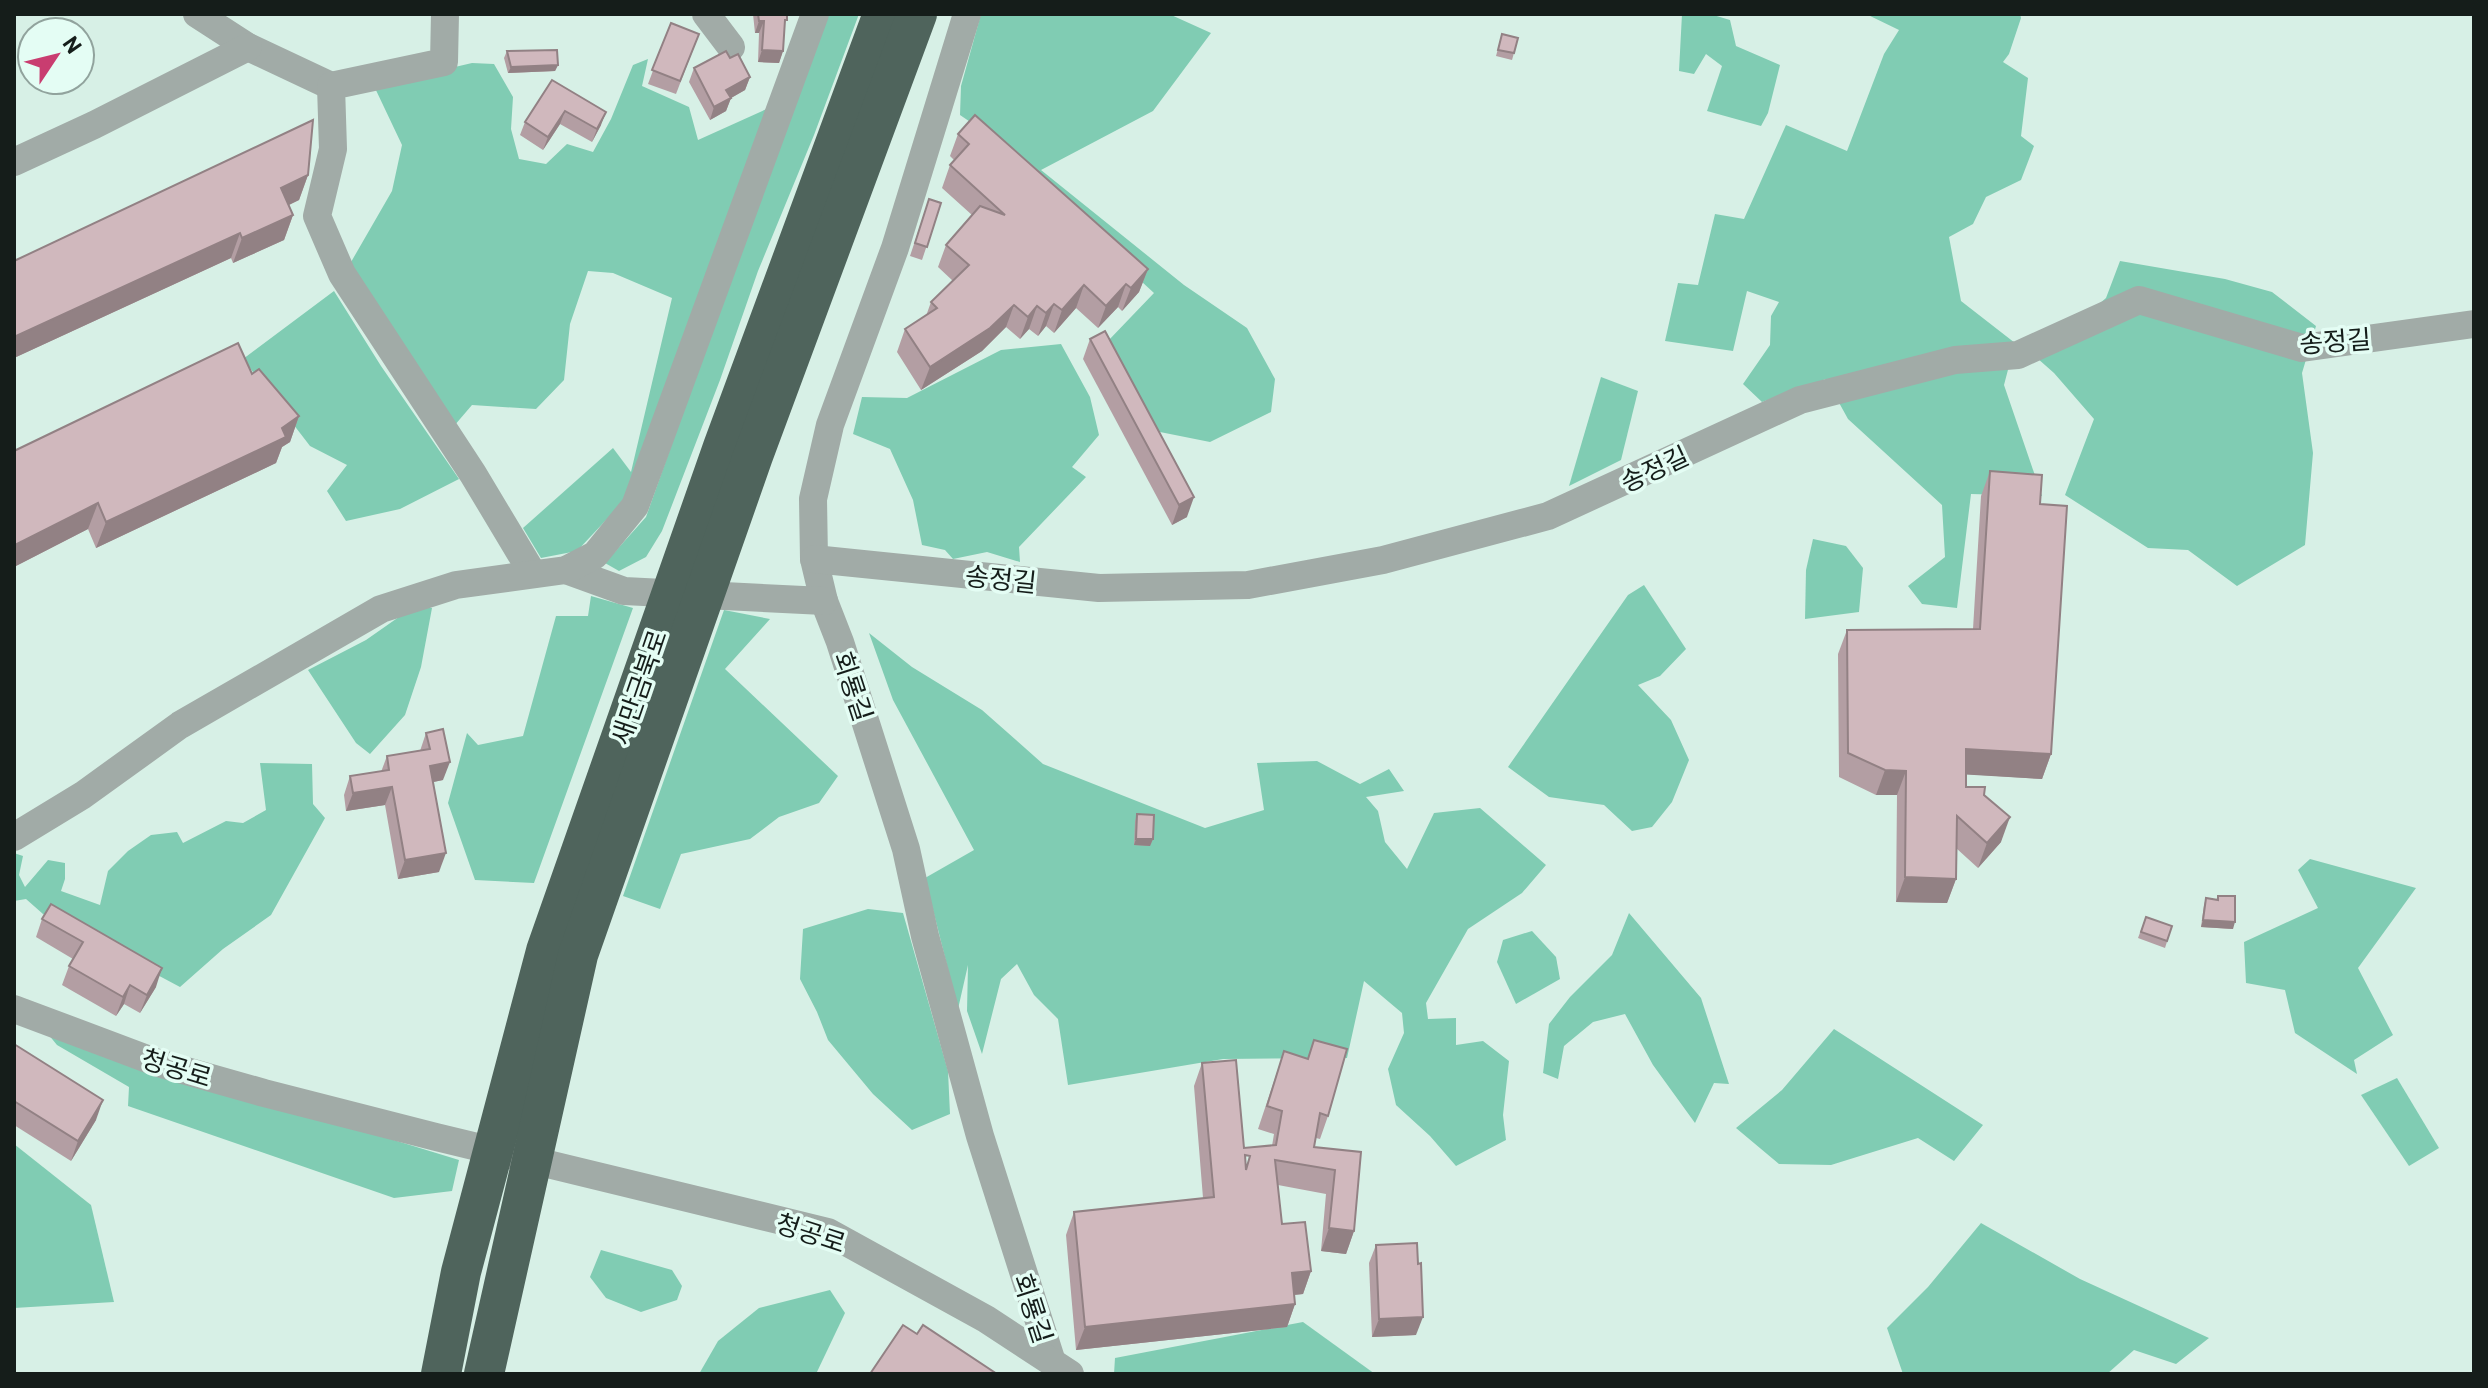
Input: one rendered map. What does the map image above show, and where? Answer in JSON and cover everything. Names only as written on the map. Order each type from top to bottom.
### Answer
[{"type":"highway","name":"새만금북로","points":[[441,1374],[461,1272],[546,951],[723,447],[883,14]]},
{"type":"highway","name":"새만금북로","points":[[484,1374],[578,955],[753,456],[917,14]]},
{"type":"street","points":[[197,14],[248,47],[331,86],[444,62],[445,14]]},
{"type":"street","points":[[706,14],[731,47]]},
{"type":"street","points":[[14,837],[83,795],[180,725],[381,609],[456,585],[566,570],[595,555],[635,506],[815,14]]},
{"type":"street","name":"회룡길","points":[[967,14],[895,248],[830,425],[813,499],[814,559],[824,601],[906,849],[925,936],[980,1136],[1060,1367]]},
{"type":"street","points":[[14,162],[248,47]]},
{"type":"street","points":[[331,86],[333,149],[317,216],[342,274],[473,474],[533,574]]},
{"type":"street","name":"송정길","points":[[814,559],[1099,588],[1248,585],[1383,560],[1548,516],[1800,400],[1955,360],[2018,355],[2139,300],[2302,348],[2474,324]]},
{"type":"street","points":[[566,570],[624,591],[824,601]]},
{"type":"street","name":"청공로","points":[[14,1009],[158,1063],[436,1137],[828,1232],[901,1270],[1060,1367]]},
{"type":"green space","points":[[824,14],[859,14],[758,271],[662,531],[646,557],[619,571],[605,563],[646,517]]},
{"type":"green space","points":[[981,14],[1169,14],[1211,33],[1153,111],[1041,170],[1184,285],[1247,328],[1275,379],[1271,412],[1210,442],[1150,430],[1107,342],[1154,293],[977,130],[1016,153],[960,115],[961,86]]},
{"type":"green space","points":[[1682,14],[1710,14],[1730,20],[1736,46],[1780,65],[1768,113],[1761,126],[1707,111],[1722,66],[1706,54],[1694,74],[1679,71]]},
{"type":"green space","points":[[1866,14],[2020,14],[2021,18],[2009,54],[2003,62],[2028,78],[2021,136],[2034,146],[2021,180],[1986,197],[1973,224],[1949,237],[1961,301],[2015,343],[2004,385],[2042,496],[1971,494],[1957,608],[1922,604],[1908,586],[1945,557],[1942,505],[1848,419],[1826,379],[1762,402],[1743,384],[1770,345],[1771,316],[1779,302],[1747,291],[1733,351],[1665,341],[1678,283],[1698,285],[1715,214],[1744,219],[1786,125],[1847,151],[1884,54],[1899,30]]},
{"type":"green space","points":[[648,59],[642,86],[689,107],[698,140],[771,107],[622,503],[577,551],[541,558],[523,528],[613,448],[631,472],[672,298],[613,273],[588,271],[570,324],[564,380],[536,409],[472,405],[454,426],[347,269],[392,191],[402,145],[374,86],[472,63],[494,64],[513,97],[511,129],[519,159],[546,164],[567,144],[593,152],[611,119],[633,65]]},
{"type":"green space","points":[[2120,261],[2225,279],[2272,292],[2316,326],[2302,373],[2313,453],[2305,545],[2237,586],[2188,550],[2148,548],[2065,495],[2094,419],[2037,358],[2106,298]]},
{"type":"green space","points":[[334,291],[459,479],[400,509],[346,521],[327,491],[347,465],[310,446],[243,359]]},
{"type":"green space","points":[[1061,344],[1090,397],[1099,435],[1072,467],[1086,477],[1019,547],[1020,562],[987,552],[953,559],[945,550],[922,545],[913,500],[890,449],[853,434],[862,397],[907,398],[1001,350]]},
{"type":"green space","points":[[1601,377],[1638,391],[1621,460],[1569,486]]},
{"type":"green space","points":[[1813,539],[1846,546],[1863,568],[1859,612],[1805,619],[1806,570]]},
{"type":"green space","points":[[1644,585],[1686,649],[1660,676],[1638,685],[1671,720],[1689,760],[1672,802],[1652,827],[1632,831],[1604,805],[1549,797],[1508,767],[1628,595]]},
{"type":"green space","points":[[591,596],[633,608],[534,883],[475,880],[448,803],[467,733],[478,745],[523,736],[556,616],[588,616]]},
{"type":"green space","points":[[416,605],[432,608],[421,667],[405,715],[370,754],[356,743],[308,670],[366,640]]},
{"type":"green space","points":[[724,610],[770,619],[725,669],[838,776],[819,803],[779,817],[750,839],[681,854],[660,909],[623,896]]},
{"type":"green space","points":[[869,633],[912,667],[982,710],[1043,764],[1205,828],[1264,810],[1257,763],[1317,761],[1360,784],[1389,769],[1404,791],[1366,797],[1378,811],[1385,842],[1407,869],[1434,813],[1480,808],[1546,865],[1522,893],[1468,929],[1426,1003],[1428,1019],[1456,1018],[1456,1045],[1483,1041],[1509,1061],[1503,1115],[1506,1140],[1456,1166],[1430,1136],[1396,1105],[1388,1069],[1404,1033],[1402,1013],[1364,981],[1347,1058],[1223,1059],[1068,1085],[1058,1019],[1034,995],[1017,964],[1001,979],[982,1054],[967,1011],[968,965],[958,1009],[925,878],[974,850],[893,700]]},
{"type":"green space","points":[[260,763],[312,764],[313,804],[325,818],[271,915],[223,949],[180,987],[43,914],[26,899],[14,901],[14,853],[23,856],[19,875],[25,887],[48,860],[65,863],[61,891],[100,905],[108,871],[128,851],[151,835],[177,832],[183,843],[226,821],[243,823],[266,810]]},
{"type":"green space","points":[[2310,859],[2416,888],[2358,968],[2393,1035],[2354,1060],[2357,1074],[2295,1033],[2285,990],[2246,983],[2244,942],[2318,908],[2298,870]]},
{"type":"green space","points":[[868,909],[903,913],[948,1071],[950,1114],[912,1130],[873,1094],[828,1040],[800,979],[803,929]]},
{"type":"green space","points":[[1629,913],[1701,998],[1729,1084],[1714,1083],[1695,1123],[1653,1065],[1625,1014],[1593,1022],[1564,1046],[1558,1079],[1543,1073],[1549,1024],[1570,997],[1612,955]]},
{"type":"green space","points":[[1532,931],[1556,957],[1560,979],[1516,1004],[1497,962],[1503,940]]},
{"type":"green space","points":[[1834,1029],[1983,1125],[1954,1161],[1918,1138],[1831,1165],[1779,1164],[1736,1128],[1782,1090]]},
{"type":"green space","points":[[48,1034],[459,1160],[452,1191],[394,1198],[128,1106],[129,1087],[57,1045]]},
{"type":"green space","points":[[2397,1078],[2439,1148],[2409,1166],[2361,1095]]},
{"type":"green space","points":[[14,1144],[91,1205],[114,1302],[14,1308]]},
{"type":"green space","points":[[1981,1223],[2080,1279],[2209,1338],[2176,1364],[2134,1350],[2107,1374],[1903,1374],[1887,1328],[1928,1287]]},
{"type":"green space","points":[[601,1250],[672,1270],[682,1286],[677,1300],[641,1312],[606,1298],[590,1277]]},
{"type":"green space","points":[[830,1290],[845,1313],[816,1374],[699,1374],[718,1341],[759,1308]]},
{"type":"green space","points":[[1303,1322],[1375,1374],[1114,1374],[1115,1358]]},
{"type":"building","points":[[758,14],[787,14],[783,51],[762,50],[764,21],[759,21]]},
{"type":"building","points":[[671,23],[699,34],[680,81],[652,70]]},
{"type":"building","points":[[1502,34],[1518,38],[1514,53],[1498,50]]},
{"type":"building","points":[[557,50],[558,65],[511,67],[507,51]]},
{"type":"building","points":[[726,51],[730,58],[738,54],[750,77],[726,90],[731,98],[714,107],[694,68]]},
{"type":"building","points":[[552,80],[606,112],[597,129],[565,111],[548,137],[525,122]]},
{"type":"building","points":[[975,115],[1148,269],[1131,288],[1126,284],[1106,306],[1084,285],[1062,310],[1054,304],[1046,313],[1037,306],[1028,317],[1014,305],[990,328],[930,367],[905,329],[937,308],[931,302],[969,265],[946,245],[980,206],[1005,215],[950,165],[969,144],[958,134]]},
{"type":"building","points":[[313,120],[308,175],[281,188],[293,215],[242,238],[240,233],[14,337],[14,261]]},
{"type":"building","points":[[929,199],[941,203],[927,247],[915,243]]},
{"type":"building","points":[[1105,331],[1194,497],[1179,505],[1090,339]]},
{"type":"building","points":[[238,343],[252,374],[259,369],[299,416],[282,428],[286,437],[106,522],[98,503],[15,545],[14,451]]},
{"type":"building","points":[[1990,471],[2042,475],[2040,504],[2067,506],[2051,754],[1966,749],[1966,787],[1985,787],[1984,795],[2010,817],[1987,843],[1957,816],[1956,879],[1905,877],[1906,771],[1885,770],[1848,753],[1847,630],[1980,629]]},
{"type":"building","points":[[443,729],[450,762],[430,766],[446,853],[405,860],[392,787],[353,793],[350,776],[389,770],[387,756],[430,749],[426,733]]},
{"type":"building","points":[[1137,814],[1154,815],[1153,839],[1136,839]]},
{"type":"building","points":[[2218,896],[2235,896],[2235,922],[2203,920],[2206,898],[2218,900]]},
{"type":"building","points":[[51,904],[162,968],[147,995],[130,985],[123,997],[69,966],[83,942],[42,919]]},
{"type":"building","points":[[2146,917],[2172,926],[2167,941],[2141,932]]},
{"type":"building","points":[[1314,1040],[1347,1049],[1328,1116],[1320,1113],[1314,1147],[1361,1152],[1354,1231],[1329,1228],[1335,1170],[1275,1160],[1282,1224],[1305,1222],[1311,1271],[1292,1273],[1295,1304],[1085,1327],[1074,1212],[1214,1197],[1202,1063],[1236,1060],[1244,1148],[1276,1145],[1282,1111],[1267,1106],[1284,1051],[1308,1059]]},
{"type":"building","points":[[14,1044],[103,1100],[78,1141],[14,1101]]},
{"type":"building","points":[[1417,1243],[1423,1317],[1379,1319],[1376,1245]]},
{"type":"building","points":[[903,1325],[917,1334],[923,1325],[997,1374],[870,1374]]}]
